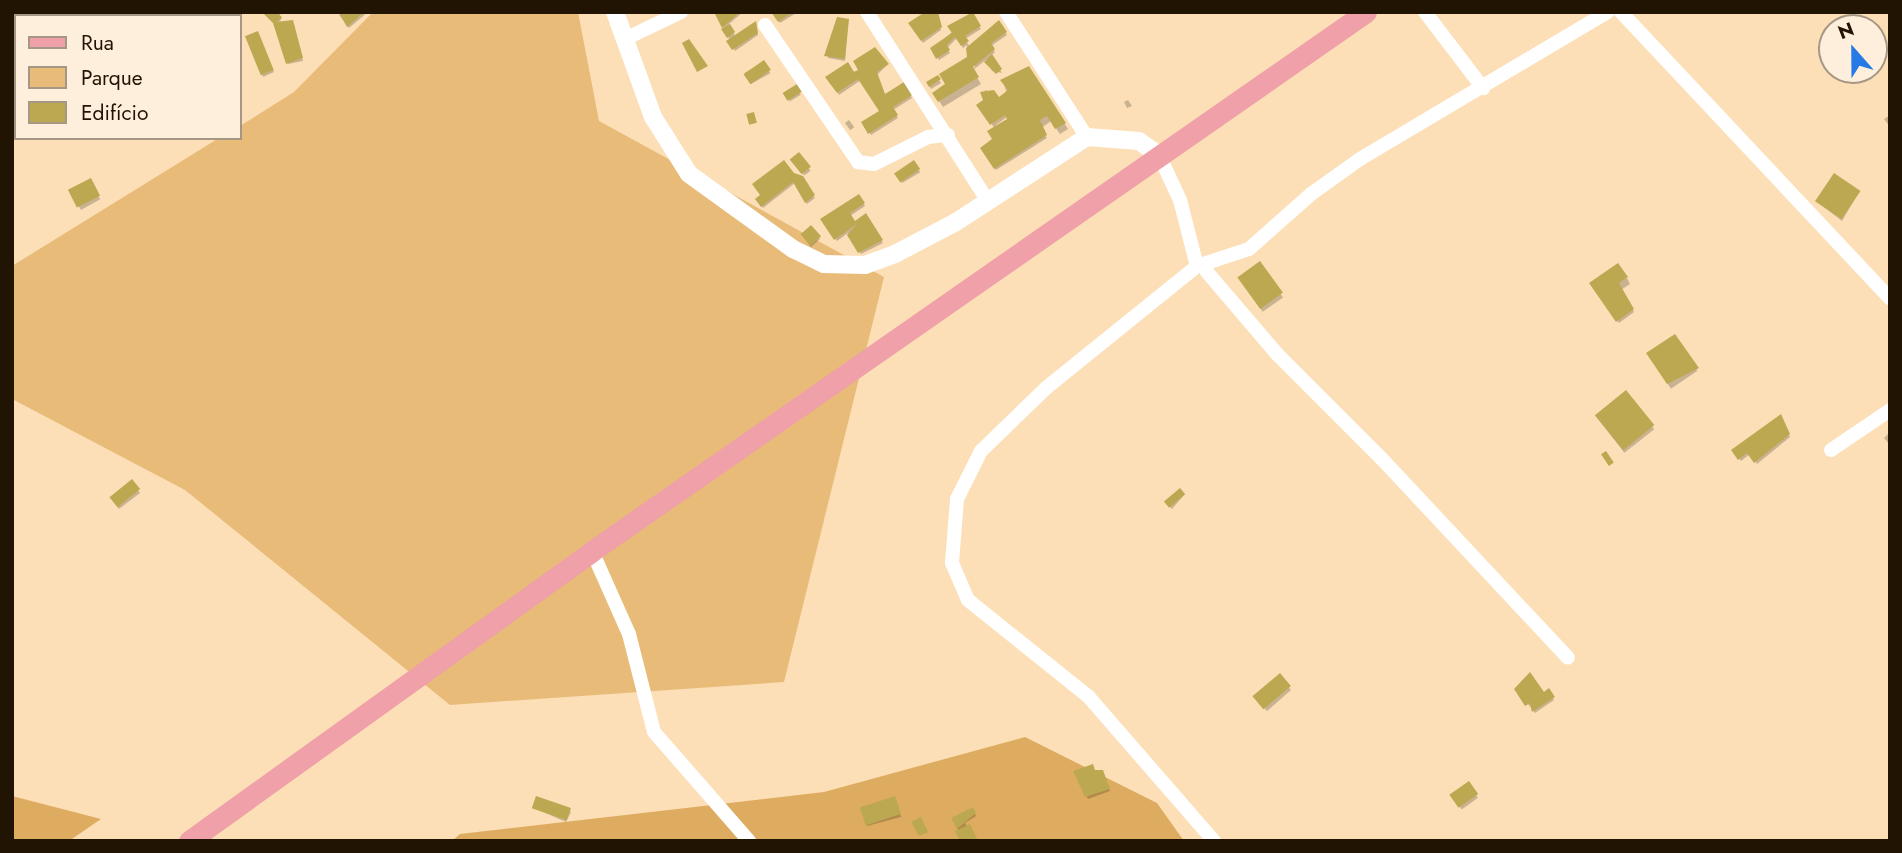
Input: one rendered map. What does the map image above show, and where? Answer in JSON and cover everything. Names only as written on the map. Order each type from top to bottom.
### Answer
[{"type":"main road","points":[[188,841],[592,551],[1366,12]]},
{"type":"street","points":[[615,12],[653,117],[689,174],[793,249],[824,264],[865,265],[895,254],[1087,137],[1139,141],[1159,155],[1180,200],[1202,265],[1207,272],[1278,355],[1382,459],[1568,658]]},
{"type":"street","points":[[626,38],[681,12]]},
{"type":"street","points":[[867,12],[987,200]]},
{"type":"street","points":[[1006,12],[1087,137]]},
{"type":"street","points":[[1425,12],[1483,88]]},
{"type":"street","points":[[1214,841],[1089,696],[968,600],[952,563],[957,499],[981,451],[1046,388],[1202,265],[1249,249],[1311,194],[1360,159],[1608,12]]},
{"type":"street","points":[[1621,12],[1890,298]]},
{"type":"street","points":[[765,25],[858,162],[874,164],[928,136],[948,135]]},
{"type":"street","points":[[1831,450],[1890,410]]},
{"type":"street","points":[[592,551],[629,634],[654,732],[749,841]]},
{"type":"green space","points":[[373,12],[578,12],[599,121],[884,277],[784,682],[450,705],[185,490],[12,399],[12,266],[216,140],[242,140],[242,125],[294,92]]},
{"type":"shaded area","points":[[1025,737],[1157,803],[1184,841],[452,841],[460,834],[824,792]]},
{"type":"shaded area","points":[[12,796],[101,819],[69,841],[12,841]]},
{"type":"building","points":[[262,12],[278,12],[282,18],[276,22],[293,20],[303,58],[286,64],[273,23]]},
{"type":"building","points":[[339,12],[364,12],[347,27]]},
{"type":"building","points":[[714,12],[740,12],[722,28]]},
{"type":"building","points":[[771,12],[793,12],[778,22]]},
{"type":"building","points":[[925,12],[938,12],[942,27],[921,41],[908,23]]},
{"type":"building","points":[[973,12],[981,26],[965,36],[969,41],[961,46],[955,37],[947,45],[950,50],[936,59],[930,48],[952,33],[947,26]]},
{"type":"building","points":[[837,17],[849,19],[845,59],[824,56]]},
{"type":"building","points":[[999,20],[1007,32],[991,43],[995,49],[973,67],[979,77],[938,102],[932,93],[945,84],[939,74],[967,57],[966,48]]},
{"type":"building","points":[[756,21],[758,33],[732,50],[726,41]]},
{"type":"building","points":[[730,24],[735,32],[727,38],[721,29]]},
{"type":"building","points":[[258,31],[274,70],[261,75],[245,36]]},
{"type":"building","points":[[689,39],[708,66],[697,72],[682,43]]},
{"type":"building","points":[[875,47],[889,64],[877,72],[885,94],[904,82],[912,95],[893,107],[898,115],[868,134],[861,122],[879,111],[858,79],[837,93],[825,77],[848,62],[854,72],[858,70],[853,61]]},
{"type":"building","points":[[992,54],[1002,69],[996,74],[984,62]]},
{"type":"building","points":[[764,60],[771,70],[750,84],[744,74]]},
{"type":"building","points":[[1029,66],[1066,123],[1055,129],[1047,116],[1040,120],[1047,135],[994,169],[980,148],[992,139],[987,131],[1007,119],[1005,115],[990,125],[976,105],[983,100],[980,92],[994,90],[999,97],[1008,90],[1000,80]]},
{"type":"building","points":[[938,75],[941,79],[929,87],[926,82]]},
{"type":"building","points":[[797,84],[802,92],[787,101],[783,93]]},
{"type":"building","points":[[754,112],[757,123],[749,125],[746,114]]},
{"type":"building","points":[[799,152],[811,167],[802,174],[790,160]]},
{"type":"building","points":[[784,160],[794,173],[803,176],[815,195],[805,203],[793,182],[761,207],[755,199],[760,195],[752,184]]},
{"type":"building","points":[[914,160],[920,169],[900,183],[894,173]]},
{"type":"building","points":[[1834,173],[1861,191],[1842,219],[1815,201]]},
{"type":"building","points":[[91,178],[100,196],[77,208],[68,190]]},
{"type":"building","points":[[859,194],[865,203],[850,213],[855,221],[866,213],[883,240],[858,253],[847,235],[857,224],[834,240],[820,219]]},
{"type":"building","points":[[811,225],[821,236],[811,246],[801,234]]},
{"type":"building","points":[[1260,261],[1283,293],[1260,309],[1237,277]]},
{"type":"building","points":[[1618,263],[1628,277],[1619,283],[1634,309],[1616,322],[1589,283]]},
{"type":"building","points":[[1675,334],[1699,368],[1667,384],[1646,353]]},
{"type":"building","points":[[1626,390],[1654,425],[1623,450],[1595,415]]},
{"type":"building","points":[[1781,414],[1790,434],[1754,463],[1747,453],[1738,460],[1731,450]]},
{"type":"building","points":[[1606,451],[1614,463],[1609,466],[1601,454]]},
{"type":"building","points":[[132,479],[140,489],[118,507],[109,497]]},
{"type":"building","points":[[1180,488],[1185,494],[1169,508],[1164,501]]},
{"type":"building","points":[[1530,672],[1544,692],[1549,688],[1555,697],[1532,712],[1530,703],[1525,706],[1514,689]]},
{"type":"building","points":[[1280,673],[1291,686],[1263,709],[1252,696]]},
{"type":"building","points":[[1093,764],[1095,770],[1103,770],[1110,789],[1085,797],[1073,771]]},
{"type":"building","points":[[1469,781],[1478,794],[1459,808],[1449,795]]},
{"type":"building","points":[[536,796],[571,808],[567,820],[532,808]]},
{"type":"building","points":[[895,796],[901,814],[866,826],[860,807]]},
{"type":"building","points":[[973,807],[976,813],[957,829],[951,818]]},
{"type":"building","points":[[921,817],[928,832],[919,836],[911,822]]},
{"type":"building","points":[[970,824],[978,841],[960,841],[955,831]]}]
